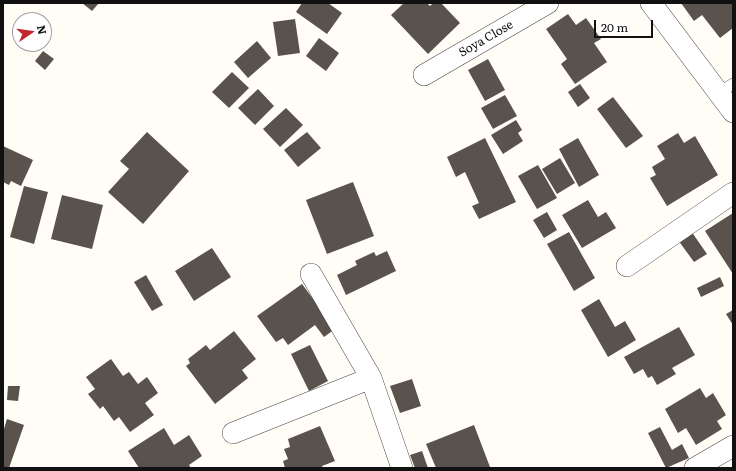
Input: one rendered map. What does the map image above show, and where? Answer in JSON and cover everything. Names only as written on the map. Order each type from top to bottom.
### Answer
[{"type":"street","name":"Soya Close","points":[[424,75],[548,3]]},
{"type":"street","points":[[651,3],[726,89],[733,112]]},
{"type":"street","points":[[627,266],[733,193]]},
{"type":"street","points":[[311,274],[371,378],[402,468]]},
{"type":"street","points":[[233,433],[371,378]]},
{"type":"street","points":[[695,468],[733,446]]},
{"type":"building","points":[[82,3],[99,3],[92,11]]},
{"type":"building","points":[[302,3],[328,3],[342,13],[327,34],[296,12]]},
{"type":"building","points":[[404,3],[427,3],[430,6],[433,3],[441,3],[460,23],[428,54],[391,15]]},
{"type":"building","points":[[681,3],[733,3],[733,28],[720,38],[702,15],[694,21]]},
{"type":"building","points":[[568,14],[576,25],[586,18],[601,39],[594,43],[607,62],[575,84],[561,64],[567,59],[546,29]]},
{"type":"building","points":[[295,19],[300,53],[278,56],[273,22]]},
{"type":"building","points":[[319,38],[339,53],[326,71],[306,56]]},
{"type":"building","points":[[257,41],[271,58],[248,78],[234,62]]},
{"type":"building","points":[[42,52],[54,59],[45,70],[35,61]]},
{"type":"building","points":[[488,59],[505,90],[485,101],[468,70]]},
{"type":"building","points":[[232,72],[249,88],[229,108],[212,92]]},
{"type":"building","points":[[580,84],[590,98],[578,107],[568,92]]},
{"type":"building","points":[[258,89],[274,106],[255,125],[238,108]]},
{"type":"building","points":[[505,95],[517,116],[493,129],[481,108]]},
{"type":"building","points":[[613,97],[643,136],[626,148],[597,109]]},
{"type":"building","points":[[286,108],[303,125],[280,147],[263,129]]},
{"type":"building","points":[[516,120],[522,130],[518,133],[523,141],[503,154],[491,135]]},
{"type":"building","points":[[147,132],[189,171],[143,224],[108,192],[129,169],[120,161]]},
{"type":"building","points":[[307,132],[321,148],[298,167],[284,150]]},
{"type":"building","points":[[678,133],[684,143],[695,136],[718,175],[667,206],[650,178],[656,175],[652,167],[665,159],[657,146]]},
{"type":"building","points":[[485,138],[516,202],[479,219],[472,206],[479,203],[465,172],[456,177],[447,157]]},
{"type":"building","points":[[578,138],[599,175],[579,187],[559,149]]},
{"type":"building","points":[[3,146],[33,160],[21,186],[11,181],[9,185],[3,182]]},
{"type":"building","points":[[560,158],[575,183],[557,194],[542,169]]},
{"type":"building","points":[[538,165],[557,198],[537,209],[518,176]]},
{"type":"building","points":[[353,182],[374,236],[327,254],[306,200]]},
{"type":"building","points":[[24,186],[48,192],[34,244],[10,237]]},
{"type":"building","points":[[62,195],[103,205],[92,249],[51,239]]},
{"type":"building","points":[[588,200],[598,217],[606,212],[616,228],[582,248],[562,215]]},
{"type":"building","points":[[547,212],[557,230],[544,238],[533,220]]},
{"type":"building","points":[[733,213],[733,274],[705,231]]},
{"type":"building","points":[[691,231],[707,254],[694,262],[678,240]]},
{"type":"building","points":[[569,232],[595,278],[574,291],[547,244]]},
{"type":"building","points":[[212,248],[231,277],[194,301],[175,271]]},
{"type":"building","points":[[387,251],[396,271],[346,295],[337,275],[357,265],[355,261],[374,252],[376,256]]},
{"type":"building","points":[[146,275],[163,305],[152,311],[134,282]]},
{"type":"building","points":[[720,277],[724,286],[701,297],[697,288]]},
{"type":"building","points":[[302,284],[335,329],[324,337],[315,325],[288,345],[283,338],[276,342],[257,316]]},
{"type":"building","points":[[599,299],[615,327],[625,321],[636,340],[608,357],[581,310]]},
{"type":"building","points":[[733,310],[733,325],[726,314]]},
{"type":"building","points":[[679,327],[695,355],[672,368],[676,374],[657,385],[652,376],[648,378],[643,369],[634,374],[624,357]]},
{"type":"building","points":[[234,331],[256,359],[242,370],[248,378],[215,404],[186,366],[190,363],[188,359],[206,345],[210,350]]},
{"type":"building","points":[[310,345],[328,381],[309,391],[291,354]]},
{"type":"building","points":[[111,359],[123,376],[129,372],[138,384],[147,377],[158,393],[145,403],[154,415],[130,432],[119,417],[114,421],[103,406],[100,409],[88,394],[95,389],[86,377]]},
{"type":"building","points":[[412,379],[421,406],[400,413],[390,386]]},
{"type":"building","points":[[8,386],[20,386],[18,401],[7,400]]},
{"type":"building","points":[[700,388],[706,398],[713,393],[726,415],[717,421],[722,429],[696,445],[686,428],[678,433],[665,409]]},
{"type":"building","points":[[7,419],[24,425],[9,468],[3,468],[3,432]]},
{"type":"building","points":[[474,425],[490,467],[436,468],[426,444]]},
{"type":"building","points":[[320,426],[335,461],[322,466],[323,468],[285,468],[283,461],[288,459],[284,449],[290,447],[288,439]]},
{"type":"building","points":[[660,427],[672,450],[682,444],[689,458],[666,468],[648,433]]},
{"type":"building","points":[[164,428],[174,445],[189,435],[202,456],[189,465],[191,468],[139,468],[128,451]]},
{"type":"building","points":[[422,451],[428,468],[415,468],[410,455]]}]
